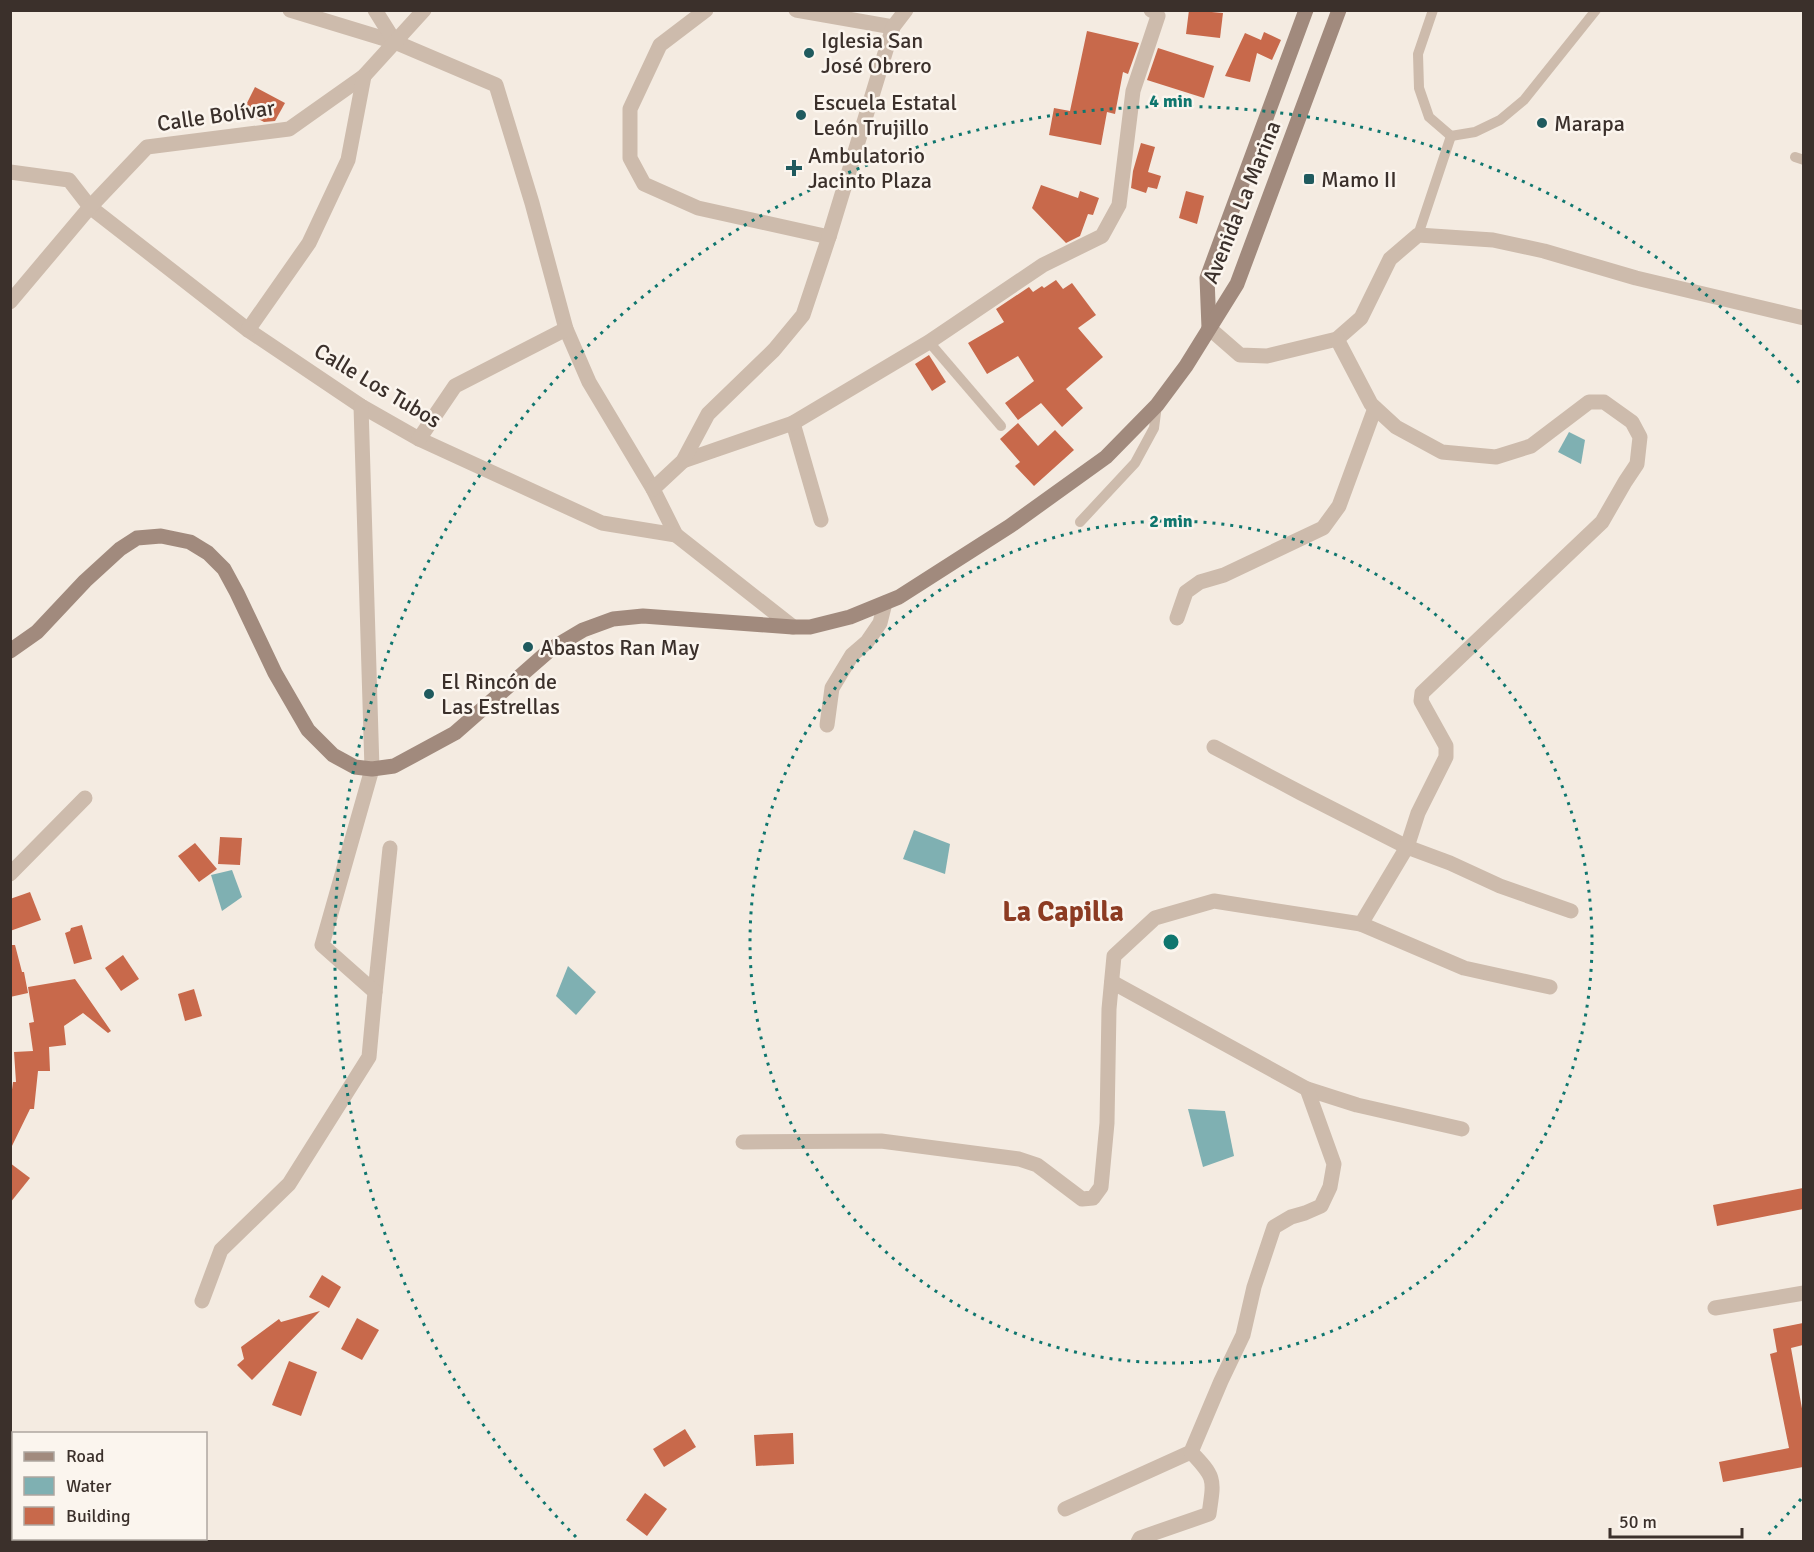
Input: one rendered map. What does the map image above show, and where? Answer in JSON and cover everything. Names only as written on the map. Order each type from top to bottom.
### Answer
[{"type":"main road","name":"Avenida La Marina","points":[[1209,328],[1206,278],[1306,10]]},
{"type":"main road","name":"Avenida La Marina","points":[[1209,328],[1237,284],[1339,10]]},
{"type":"main road","points":[[10,651],[37,632],[85,581],[120,549],[137,538],[161,536],[190,542],[208,553],[224,569],[275,673],[308,730],[333,755],[355,767],[372,769],[394,766],[454,733],[551,649],[583,630],[613,619],[643,616],[810,627],[850,617],[899,597],[1000,532],[1106,457],[1157,405],[1186,366],[1209,328]]},
{"type":"street","points":[[290,10],[394,42],[496,85],[532,203],[566,328],[589,382],[653,489],[676,535],[793,627]]},
{"type":"street","points":[[375,10],[394,42]]},
{"type":"street","points":[[382,10],[394,42]]},
{"type":"street","name":"Calle Bolívar","points":[[10,302],[90,207],[147,147],[288,129],[363,76],[424,10]]},
{"type":"street","points":[[706,10],[660,45],[630,108],[630,158],[644,184],[698,208],[829,237]]},
{"type":"street","points":[[796,10],[893,27]]},
{"type":"street","points":[[653,489],[683,461],[708,414],[774,350],[802,315],[829,237],[893,27],[906,10]]},
{"type":"street","points":[[683,461],[793,423],[929,342],[1043,265],[1102,236],[1119,205],[1133,91],[1158,16],[1151,10]]},
{"type":"street","points":[[248,330],[309,243],[348,160],[363,76]]},
{"type":"street","name":"Calle Los Tubos","points":[[10,172],[69,180],[90,207],[248,330],[361,406],[419,439],[602,523],[676,535]]},
{"type":"street","points":[[1209,328],[1240,355],[1267,356],[1337,339],[1361,318],[1390,259],[1418,235],[1493,240],[1544,251],[1636,278],[1803,318]]},
{"type":"street","points":[[419,439],[454,386],[566,328]]},
{"type":"street","points":[[1337,339],[1371,404],[1396,427],[1442,452],[1496,457],[1531,446],[1589,402],[1604,402],[1632,422],[1640,437],[1638,464],[1602,522],[1422,693],[1421,701],[1446,746],[1446,758],[1418,813],[1407,847],[1361,924]]},
{"type":"street","points":[[361,406],[372,769],[322,945],[375,992]]},
{"type":"street","points":[[1177,618],[1186,592],[1200,582],[1224,575],[1323,528],[1339,506],[1375,408]]},
{"type":"street","points":[[793,423],[821,520]]},
{"type":"street","points":[[827,725],[832,688],[852,655],[867,642],[880,623],[885,603]]},
{"type":"street","points":[[1214,747],[1407,847],[1450,863],[1500,886],[1571,911]]},
{"type":"street","points":[[10,874],[85,798]]},
{"type":"street","points":[[202,1300],[221,1250],[289,1184],[369,1057],[390,848]]},
{"type":"street","points":[[743,1142],[881,1141],[1020,1159],[1037,1165],[1082,1199],[1093,1198],[1101,1187],[1107,1123],[1109,1009],[1114,956],[1155,918],[1214,901],[1361,924],[1464,968],[1550,987]]},
{"type":"street","points":[[1112,982],[1307,1089],[1357,1105],[1462,1129]]},
{"type":"street","points":[[1065,1509],[1191,1452],[1243,1335],[1254,1287],[1274,1227],[1291,1217],[1305,1214],[1321,1206],[1330,1187],[1334,1164],[1307,1089]]},
{"type":"street","points":[[1715,1308],[1803,1293]]},
{"type":"street","points":[[1138,1542],[1140,1538],[1209,1514],[1213,1489],[1210,1473],[1191,1452]]},
{"type":"lane","points":[[1433,10],[1418,54],[1419,88],[1429,117],[1451,136]]},
{"type":"lane","points":[[1451,136],[1475,132],[1500,120],[1524,100],[1596,10]]},
{"type":"lane","points":[[1418,235],[1451,136]]},
{"type":"lane","points":[[929,342],[1001,426]]},
{"type":"lane","points":[[1080,522],[1135,463],[1154,428],[1157,405]]},
{"type":"water","points":[[1569,432],[1585,440],[1581,464],[1558,452]]},
{"type":"water","points":[[914,830],[950,844],[945,874],[903,859]]},
{"type":"water","points":[[232,870],[242,897],[222,911],[211,875]]},
{"type":"water","points":[[568,966],[596,992],[576,1015],[556,996]]},
{"type":"water","points":[[1188,1109],[1225,1111],[1234,1156],[1203,1167]]},
{"type":"building","points":[[1189,10],[1223,13],[1220,38],[1186,34]]},
{"type":"building","points":[[1087,31],[1139,43],[1128,74],[1123,72],[1115,114],[1107,112],[1101,145],[1049,135],[1054,108],[1070,111]]},
{"type":"building","points":[[1264,32],[1281,40],[1272,60],[1257,53],[1250,82],[1225,76],[1245,33],[1261,40]]},
{"type":"building","points":[[1158,48],[1214,66],[1204,98],[1147,80]]},
{"type":"building","points":[[255,87],[285,103],[275,121],[264,122],[243,111]]},
{"type":"building","points":[[1141,143],[1155,147],[1148,172],[1161,176],[1157,189],[1148,187],[1146,193],[1131,188]]},
{"type":"building","points":[[1041,185],[1078,198],[1080,191],[1099,198],[1093,215],[1088,214],[1080,236],[1066,243],[1032,208]]},
{"type":"building","points":[[1186,191],[1204,196],[1197,224],[1179,218]]},
{"type":"building","points":[[1056,280],[1063,289],[1072,283],[1096,315],[1078,328],[1103,357],[1066,389],[1083,408],[1062,427],[1041,403],[1018,420],[1005,403],[1034,381],[1018,356],[987,374],[968,343],[1004,322],[996,309],[1029,287],[1033,292]]},
{"type":"building","points":[[929,355],[946,382],[932,391],[915,364]]},
{"type":"building","points":[[1018,423],[1038,446],[1055,430],[1074,450],[1034,486],[1015,466],[1020,462],[1000,439]]},
{"type":"building","points":[[220,837],[242,838],[240,865],[218,864]]},
{"type":"building","points":[[195,843],[217,869],[199,882],[178,856]]},
{"type":"building","points":[[30,892],[41,920],[10,931],[10,899]]},
{"type":"building","points":[[82,925],[92,959],[74,964],[65,933],[71,928]]},
{"type":"building","points":[[10,945],[15,945],[28,993],[10,997]]},
{"type":"building","points":[[123,955],[139,979],[121,991],[105,968]]},
{"type":"building","points":[[75,979],[111,1031],[108,1033],[83,1013],[64,1026],[66,1045],[49,1047],[50,1071],[38,1071],[34,1109],[30,1109],[10,1150],[10,1105],[13,1082],[16,1082],[14,1052],[33,1051],[29,1023],[34,1022],[28,987]]},
{"type":"building","points":[[194,989],[202,1016],[185,1021],[178,994]]},
{"type":"building","points":[[10,1163],[30,1178],[10,1203]]},
{"type":"building","points":[[1803,1188],[1803,1209],[1717,1226],[1713,1205]]},
{"type":"building","points":[[322,1275],[341,1287],[329,1308],[309,1297]]},
{"type":"building","points":[[320,1311],[252,1380],[237,1365],[244,1359],[241,1347],[279,1319],[281,1322]]},
{"type":"building","points":[[357,1318],[379,1330],[362,1360],[341,1349]]},
{"type":"building","points":[[1803,1323],[1803,1345],[1791,1348],[1803,1414],[1803,1467],[1723,1482],[1719,1462],[1789,1448],[1770,1354],[1777,1352],[1773,1329]]},
{"type":"building","points":[[289,1361],[317,1372],[301,1416],[272,1405]]},
{"type":"building","points":[[685,1429],[696,1447],[664,1467],[653,1449]]},
{"type":"building","points":[[793,1433],[794,1464],[756,1466],[754,1435]]},
{"type":"building","points":[[645,1493],[667,1509],[647,1536],[626,1520]]},
{"type":"place","name":"Iglesia San José Obrero","points":[[809,53]]},
{"type":"place","name":"Escuela Estatal León Trujillo","points":[[801,115]]},
{"type":"place","name":"Marapa","points":[[1542,123]]},
{"type":"place","name":"Ambulatorio Jacinto Plaza","points":[[794,168]]},
{"type":"place","name":"Mamo II","points":[[1309,179]]},
{"type":"place","name":"Abastos Ran May","points":[[528,647]]},
{"type":"place","name":"El Rincón de Las Estrellas","points":[[429,694]]},
{"type":"district","name":"La Capilla","points":[[1063,911]]}]
